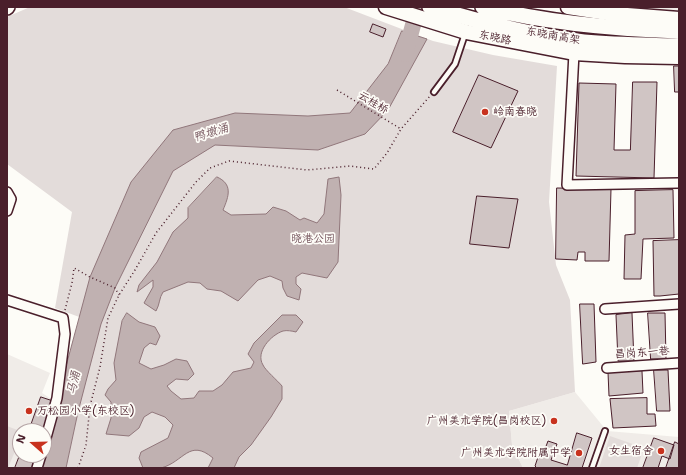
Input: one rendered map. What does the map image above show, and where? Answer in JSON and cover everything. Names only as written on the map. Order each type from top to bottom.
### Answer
[{"type":"highway","points":[[501,7],[588,26]]},
{"type":"highway","name":"东晓南高架","points":[[435,13],[479,13],[588,26],[679,32]]},
{"type":"highway","name":"东晓南高架","points":[[479,13],[540,34],[583,42],[679,46]]},
{"type":"main road","points":[[568,7],[614,14],[679,19]]},
{"type":"main road","name":"东晓路","points":[[391,9],[435,13],[466,32],[574,53],[679,57]]},
{"type":"street","points":[[574,53],[567,184],[679,183]]},
{"type":"street","points":[[7,192],[11,199],[7,211]]},
{"type":"street","points":[[7,300],[63,318],[65,334],[57,398],[50,423]]},
{"type":"street","points":[[605,309],[679,304]]},
{"type":"street","name":"昌岗东一巷","points":[[607,368],[679,363]]},
{"type":"lane","points":[[434,92],[455,64],[466,32]]},
{"type":"lane","points":[[592,468],[605,430]]},
{"type":"path","name":"云桂桥","points":[[337,90],[401,129]]},
{"type":"path","points":[[78,468],[86,445],[90,406],[100,367],[108,318],[119,295],[156,233],[196,182],[210,168],[229,161],[307,170],[350,166],[374,169],[387,153],[401,129],[434,92]]},
{"type":"path","points":[[63,318],[72,283],[74,268],[115,288],[119,295]]},
{"type":"shaded area","points":[[598,7],[679,7],[679,13]]},
{"type":"shaded area","name":"万松园小学(东校区)","points":[[7,354],[50,373],[42,393],[53,400],[46,423],[12,423],[12,463],[37,463],[35,468],[7,468]]},
{"type":"shaded area","name":"广州美术学院(昌岗校区)","points":[[575,392],[607,431],[679,437],[679,468],[523,468],[512,445],[509,411]]},
{"type":"green space","name":"晓港公园","points":[[30,7],[344,7],[433,41],[493,55],[557,66],[549,202],[556,265],[570,300],[575,392],[509,411],[512,445],[523,468],[66,468],[78,412],[90,321],[55,308],[72,212],[7,164],[7,17]]},
{"type":"green space","points":[[7,426],[12,428],[12,458],[7,468]]},
{"type":"green space","points":[[610,436],[644,448],[637,468],[599,468]]},
{"type":"water","name":"马涌","points":[[402,31],[427,39],[388,110],[365,134],[318,150],[215,145],[173,171],[115,288],[101,324],[78,412],[66,468],[39,468],[41,463],[52,463],[52,426],[60,398],[65,370],[90,277],[131,182],[173,130],[235,113],[308,116],[350,113],[388,64]]},
{"type":"water","points":[[217,177],[226,183],[228,187],[227,200],[223,210],[231,215],[266,214],[273,207],[286,211],[300,220],[304,218],[317,223],[324,214],[328,179],[339,177],[341,195],[338,262],[327,278],[302,273],[296,277],[296,284],[301,289],[299,300],[287,296],[283,288],[282,281],[270,276],[258,280],[238,301],[221,291],[207,289],[200,283],[188,282],[163,292],[156,311],[144,303],[153,287],[153,280],[137,292],[139,285],[157,262],[173,232],[188,218],[188,208]]},
{"type":"water","points":[[127,313],[139,322],[155,327],[160,336],[156,345],[150,343],[144,348],[139,363],[151,369],[176,359],[187,361],[194,374],[188,380],[176,379],[167,386],[181,399],[194,398],[199,391],[213,391],[222,385],[233,372],[251,368],[254,362],[248,354],[254,343],[282,315],[296,315],[303,322],[296,332],[283,331],[278,333],[269,340],[263,350],[261,360],[266,370],[282,386],[282,399],[251,445],[239,457],[234,468],[208,468],[213,458],[205,452],[198,450],[187,453],[169,465],[161,468],[143,468],[139,458],[141,452],[168,438],[173,425],[165,417],[152,412],[144,417],[139,428],[129,436],[106,434],[111,418],[111,402],[105,395],[116,380],[114,363],[122,321]]},
{"type":"building","points":[[373,24],[386,29],[383,37],[370,32]]},
{"type":"building","points":[[674,66],[679,66],[679,92],[675,92]]},
{"type":"building","name":"岭南春晓","points":[[479,75],[518,91],[491,148],[453,132]]},
{"type":"building","points":[[633,82],[657,82],[654,178],[576,176],[579,83],[616,84],[614,150],[630,150]]},
{"type":"building","points":[[557,188],[611,189],[609,261],[585,261],[585,252],[578,252],[577,260],[556,259]]},
{"type":"building","points":[[673,190],[674,238],[643,239],[641,279],[624,279],[625,235],[635,234],[635,191]]},
{"type":"building","points":[[477,196],[518,199],[509,248],[470,244]]},
{"type":"building","points":[[679,240],[679,294],[654,296],[653,241]]},
{"type":"building","points":[[580,304],[594,304],[596,362],[583,364]]},
{"type":"building","points":[[632,313],[634,361],[618,361],[616,315]]},
{"type":"building","points":[[648,313],[665,313],[666,359],[651,359]]},
{"type":"building","points":[[654,370],[668,370],[670,411],[657,411]]},
{"type":"building","points":[[642,371],[643,393],[609,396],[608,372]]},
{"type":"building","points":[[41,397],[53,401],[45,423],[32,423]]},
{"type":"building","points":[[647,398],[647,414],[655,414],[656,426],[613,428],[610,399]]},
{"type":"building","name":"广州美术学院附属中学","points":[[577,433],[592,438],[582,468],[537,468],[535,466],[538,457],[540,458],[548,441],[557,444],[551,460],[567,465]]},
{"type":"building","name":"女生宿舍","points":[[654,438],[674,445],[670,459],[662,456],[658,468],[643,468]]},
{"type":"building","points":[[675,442],[679,444],[679,468],[666,468]]},
{"type":"building","points":[[17,463],[34,463],[32,468],[15,468]]},
{"type":"waterway","name":"鸭墩涌","points":[[405,54],[418,7]]},
{"type":"place","name":"岭南春晓","points":[[485,112]]},
{"type":"place","name":"万松园小学(东校区)","points":[[29,411]]},
{"type":"place","name":"广州美术学院(昌岗校区)","points":[[554,421]]},
{"type":"place","name":"女生宿舍","points":[[661,451]]},
{"type":"place","name":"广州美术学院附属中学","points":[[579,453]]}]
